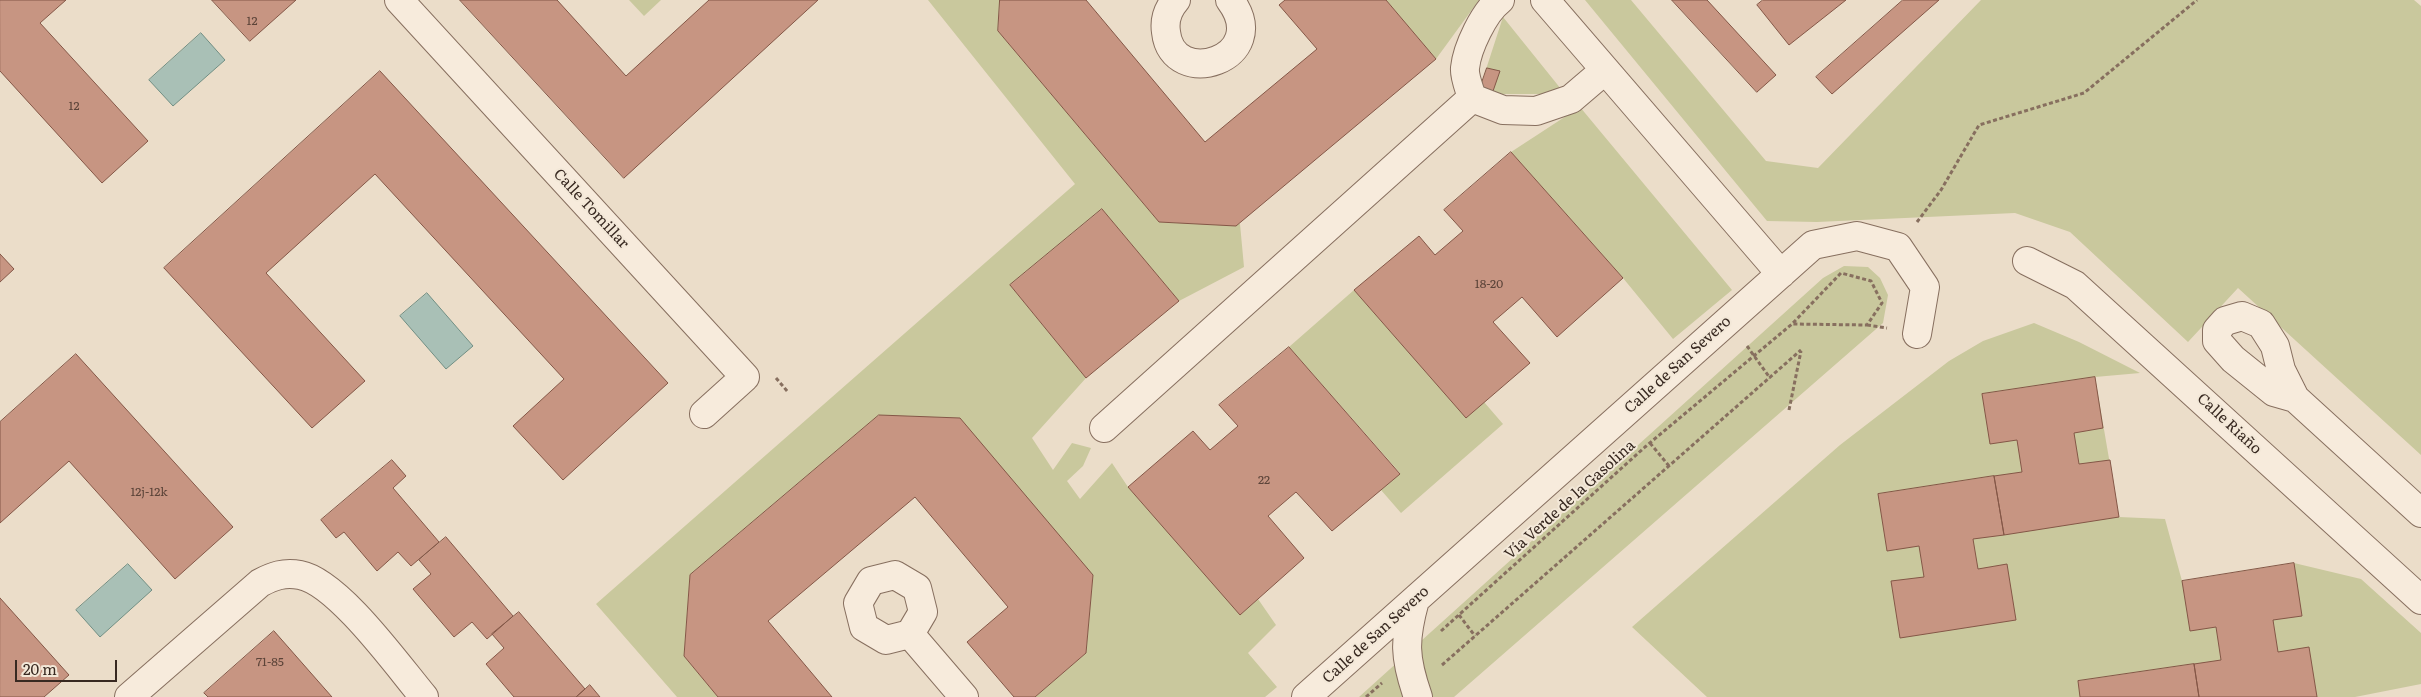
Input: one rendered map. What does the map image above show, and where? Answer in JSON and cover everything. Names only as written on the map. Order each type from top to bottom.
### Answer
[{"type":"street","name":"Calle Tomillar","points":[[399,0],[745,376],[704,414]]},
{"type":"street","points":[[1176,0],[1168,12],[1165,24],[1166,37],[1172,48],[1181,57],[1192,62],[1205,64],[1217,61],[1228,55],[1236,46],[1241,22],[1238,11],[1231,0]]},
{"type":"street","points":[[1472,98],[1464,69],[1476,33],[1494,5],[1500,0]]},
{"type":"street","points":[[1545,0],[1781,274]]},
{"type":"street","points":[[1472,98],[1503,110],[1536,111],[1571,99],[1605,70]]},
{"type":"street","points":[[1104,428],[1472,98]]},
{"type":"street","name":"Calle de San Severo","points":[[1306,697],[1813,245],[1856,236],[1898,247]]},
{"type":"street","points":[[1898,247],[1925,288],[1917,334]]},
{"type":"street","name":"Calle Riaño","points":[[2028,261],[2076,285],[2421,600]]},
{"type":"street","points":[[2295,398],[2421,513]]},
{"type":"street","points":[[129,697],[260,583],[278,574],[301,575],[327,587],[350,610],[424,697]]},
{"type":"street","points":[[1415,600],[1407,627],[1405,649],[1418,697]]},
{"type":"street","points":[[910,634],[964,697]]},
{"type":"path","points":[[1898,247],[1941,190],[1979,125],[2084,93],[2197,0]]},
{"type":"path","name":"Vía Verde de la Gasolina","points":[[1438,634],[1650,443],[1792,324],[1841,273],[1871,281],[1882,303],[1868,325],[1792,324]]},
{"type":"path","points":[[1440,667],[1801,350],[1789,410]]},
{"type":"path","points":[[1754,355],[1770,378]]},
{"type":"path","points":[[1650,443],[1669,466]]},
{"type":"path","points":[[1459,615],[1474,636]]},
{"type":"path","points":[[1366,697],[1388,678]]},
{"type":"green space","points":[[629,0],[661,0],[644,16]]},
{"type":"green space","points":[[928,0],[1000,0],[998,31],[1159,222],[1240,224],[1244,267],[1179,301],[1102,209],[1010,285],[1086,378],[1032,438],[1053,470],[1072,443],[1091,448],[1083,466],[1067,481],[1080,499],[1112,463],[1128,487],[1241,614],[1258,599],[1276,625],[1248,653],[1277,687],[1265,697],[1035,697],[1086,653],[1093,575],[879,415],[690,575],[684,656],[718,697],[677,697],[596,604],[1075,184]]},
{"type":"green space","points":[[1386,0],[1479,0],[1436,59]]},
{"type":"green space","points":[[1585,0],[1631,0],[1766,161],[1818,168],[1981,0],[2414,0],[2421,6],[2421,455],[2238,288],[2188,342],[2070,232],[2015,213],[1817,222],[1767,221]]},
{"type":"green space","points":[[1503,17],[1565,94],[1478,94]]},
{"type":"green space","points":[[1580,107],[1732,290],[1673,339],[1623,278],[1511,152]]},
{"type":"green space","points":[[1844,266],[1868,267],[1880,278],[1888,295],[1883,323],[1454,697],[1359,697],[1823,278]]},
{"type":"green space","points":[[1354,290],[1466,417],[1484,402],[1503,424],[1401,513],[1381,490],[1400,473],[1289,347]]},
{"type":"green space","points":[[2034,323],[2079,342],[2140,373],[2095,377],[2119,517],[2165,519],[2182,581],[2294,563],[2361,579],[2421,633],[2421,684],[2355,697],[1707,697],[1632,627],[1840,445],[1949,361],[1983,341]]},
{"type":"shaded area","points":[[201,33],[225,60],[173,106],[149,80]]},
{"type":"shaded area","points":[[427,293],[473,346],[446,369],[400,316]]},
{"type":"shaded area","points":[[128,564],[152,590],[100,637],[76,610]]},
{"type":"building","points":[[0,0],[66,0],[40,23],[148,141],[102,183],[0,71]]},
{"type":"building","points":[[212,0],[296,0],[250,41]]},
{"type":"building","points":[[460,0],[557,0],[626,76],[709,0],[818,0],[624,178]]},
{"type":"building","points":[[1000,0],[1086,0],[1205,142],[1317,49],[1279,5],[1285,0],[1386,0],[1436,59],[1236,226],[1159,222],[998,31]]},
{"type":"building","points":[[1672,0],[1707,0],[1776,75],[1757,92]]},
{"type":"building","points":[[1763,0],[1846,0],[1789,45],[1757,5]]},
{"type":"building","points":[[1903,0],[1939,0],[1832,94],[1816,77]]},
{"type":"building","points":[[1487,68],[1500,71],[1492,94],[1478,94]]},
{"type":"building","points":[[380,71],[668,383],[563,480],[513,426],[564,379],[375,174],[266,273],[365,381],[312,428],[164,268]]},
{"type":"building","points":[[1511,152],[1623,278],[1557,337],[1522,297],[1493,322],[1530,363],[1466,418],[1354,290],[1419,236],[1435,255],[1463,231],[1444,210]]},
{"type":"building","points":[[1102,209],[1179,301],[1086,378],[1010,285]]},
{"type":"building","points":[[0,254],[14,269],[0,282]]},
{"type":"building","points":[[1289,347],[1400,474],[1332,531],[1296,492],[1268,516],[1304,558],[1240,615],[1128,487],[1193,431],[1210,450],[1238,426],[1219,405]]},
{"type":"building","points":[[76,354],[233,527],[175,579],[69,461],[0,523],[0,422]]},
{"type":"building","points":[[2095,377],[2103,428],[2074,433],[2079,464],[2110,460],[2119,517],[2004,535],[1994,476],[2022,472],[2017,440],[1990,444],[1982,394]]},
{"type":"building","points":[[879,415],[960,418],[1093,575],[1086,653],[1035,697],[1014,697],[967,642],[1008,607],[915,497],[768,621],[832,697],[718,697],[684,656],[690,575]]},
{"type":"building","points":[[392,460],[406,476],[393,488],[439,542],[411,566],[398,552],[377,571],[344,532],[336,538],[321,520]]},
{"type":"building","points":[[1994,476],[2004,535],[1973,539],[1978,569],[2007,564],[2016,620],[1900,638],[1891,581],[1924,577],[1919,546],[1887,551],[1878,494]]},
{"type":"building","points":[[446,537],[513,616],[487,639],[472,622],[454,637],[413,589],[431,574],[419,560]]},
{"type":"building","points":[[2294,563],[2302,616],[2273,620],[2278,652],[2309,647],[2317,697],[2199,697],[2194,664],[2221,660],[2216,627],[2190,631],[2182,581]]},
{"type":"building","points":[[0,598],[69,675],[44,697],[0,697]]},
{"type":"building","points":[[519,612],[585,689],[576,697],[514,697],[486,664],[504,648],[492,634]]},
{"type":"building","points":[[274,631],[332,697],[208,697],[204,693]]},
{"type":"building","points":[[2194,664],[2199,697],[2080,697],[2078,681]]},
{"type":"building","points":[[590,685],[600,697],[576,697],[585,689]]}]
